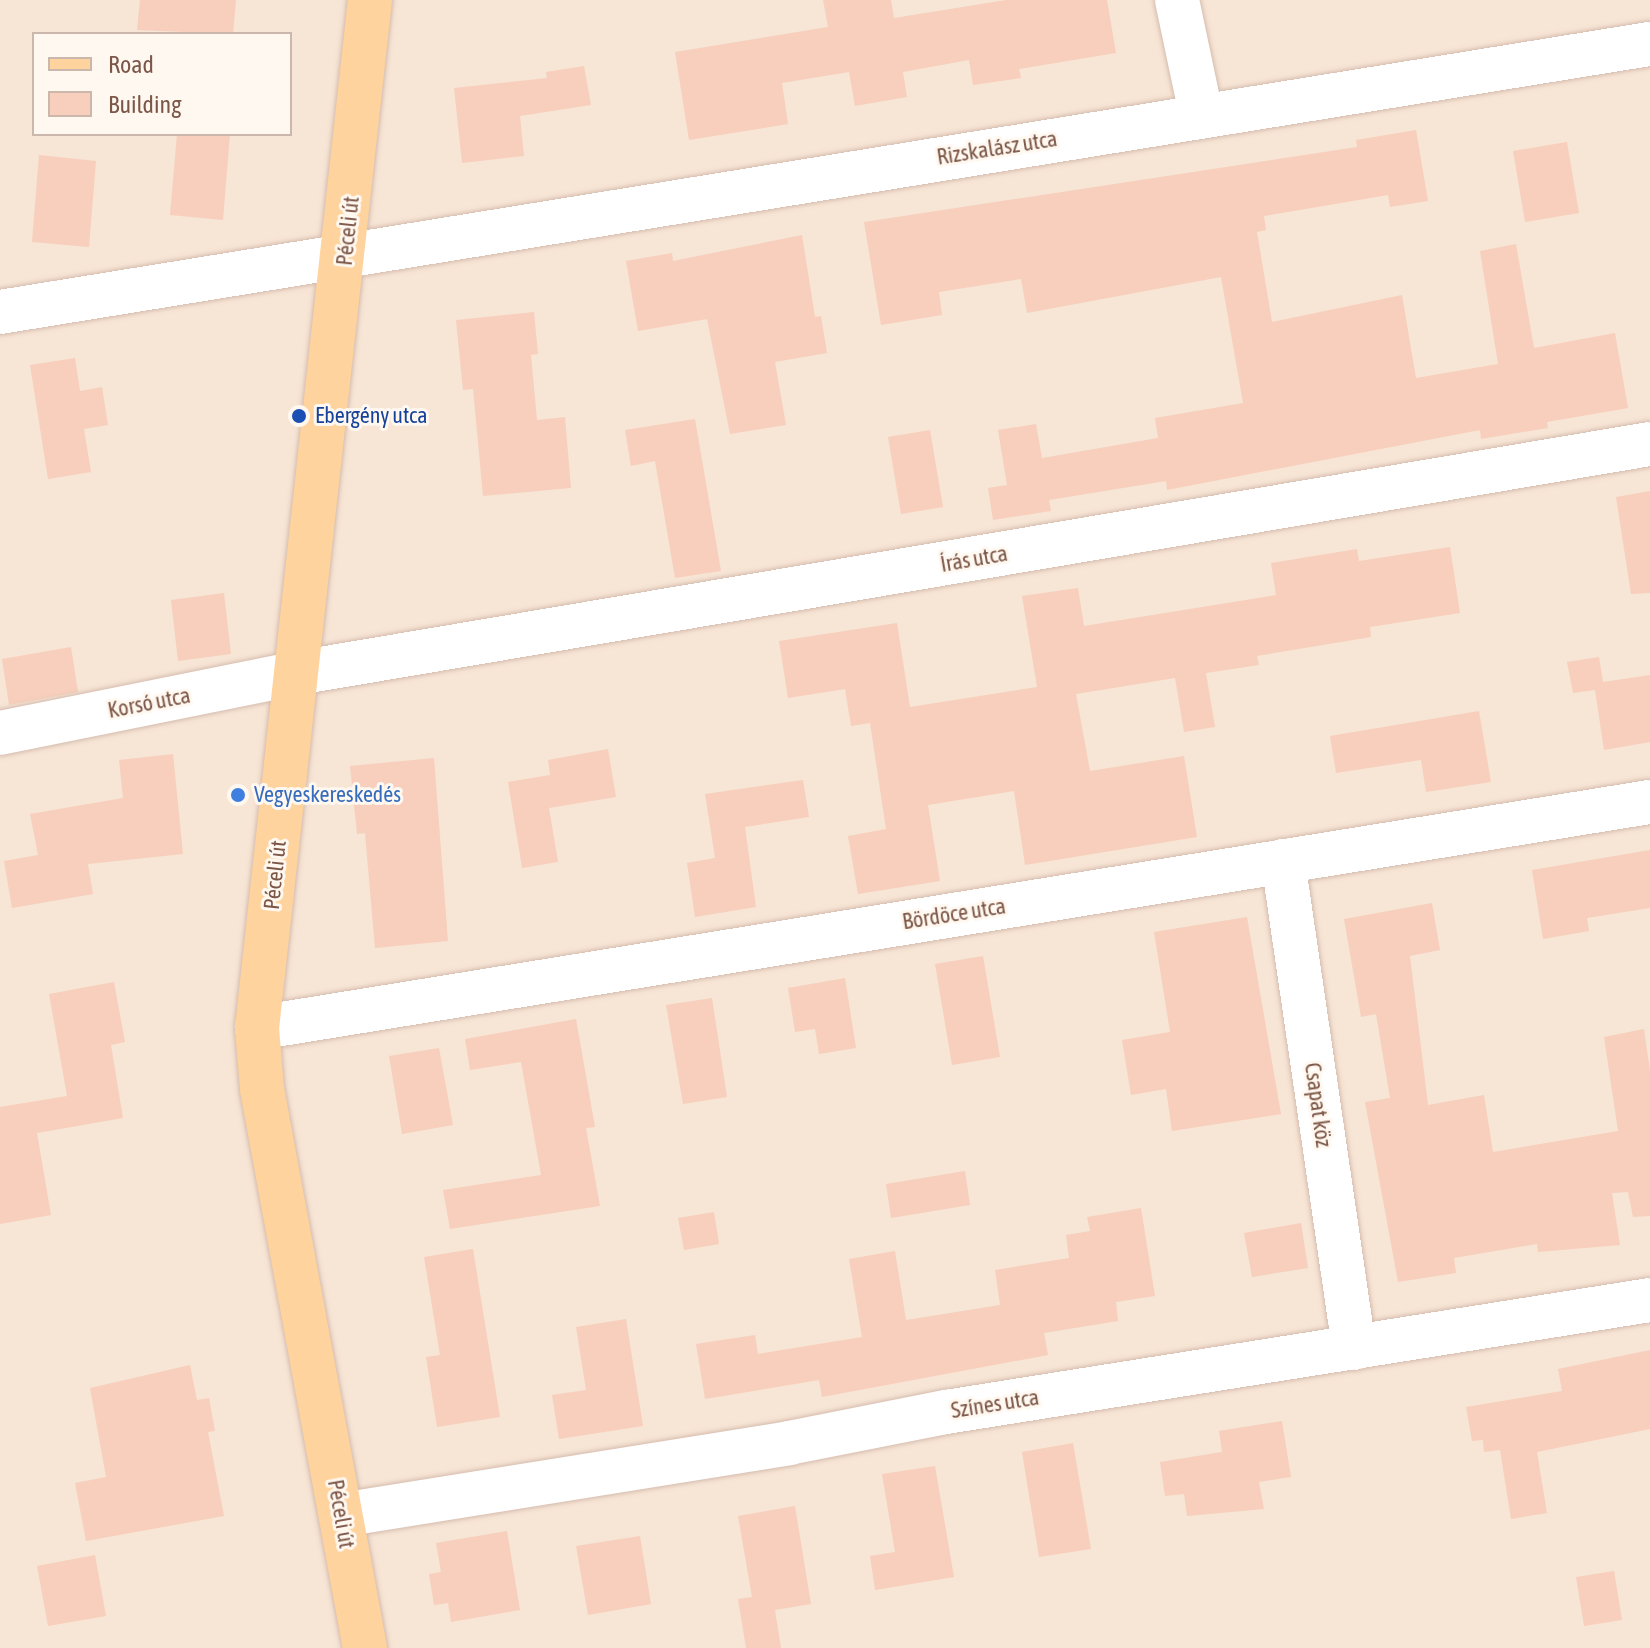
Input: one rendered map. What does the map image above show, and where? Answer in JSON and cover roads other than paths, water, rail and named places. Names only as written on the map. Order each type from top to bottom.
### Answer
[{"type":"main road","name":"Péceli út","points":[[365,1648],[262,1089],[257,1028],[346,256],[370,0]]},
{"type":"street","points":[[1177,0],[1201,114]]},
{"type":"street","name":"Rizskalász utca","points":[[346,256],[1201,114],[1650,44]]},
{"type":"street","points":[[0,312],[346,256]]},
{"type":"street","name":"Írás utca","points":[[297,673],[1650,444]]},
{"type":"street","name":"Korsó utca","points":[[0,733],[297,673]]},
{"type":"street","name":"Bördöce utca","points":[[257,1028],[1650,802]]},
{"type":"street","name":"Csapat köz","points":[[1283,861],[1354,1348]]},
{"type":"street","name":"Színes utca","points":[[341,1515],[789,1443],[946,1412],[1650,1300]]},
{"type":"place","name":"Ebergény utca","points":[[299,416]]},
{"type":"place","name":"Vegyeskereskedés","points":[[238,795]]}]
